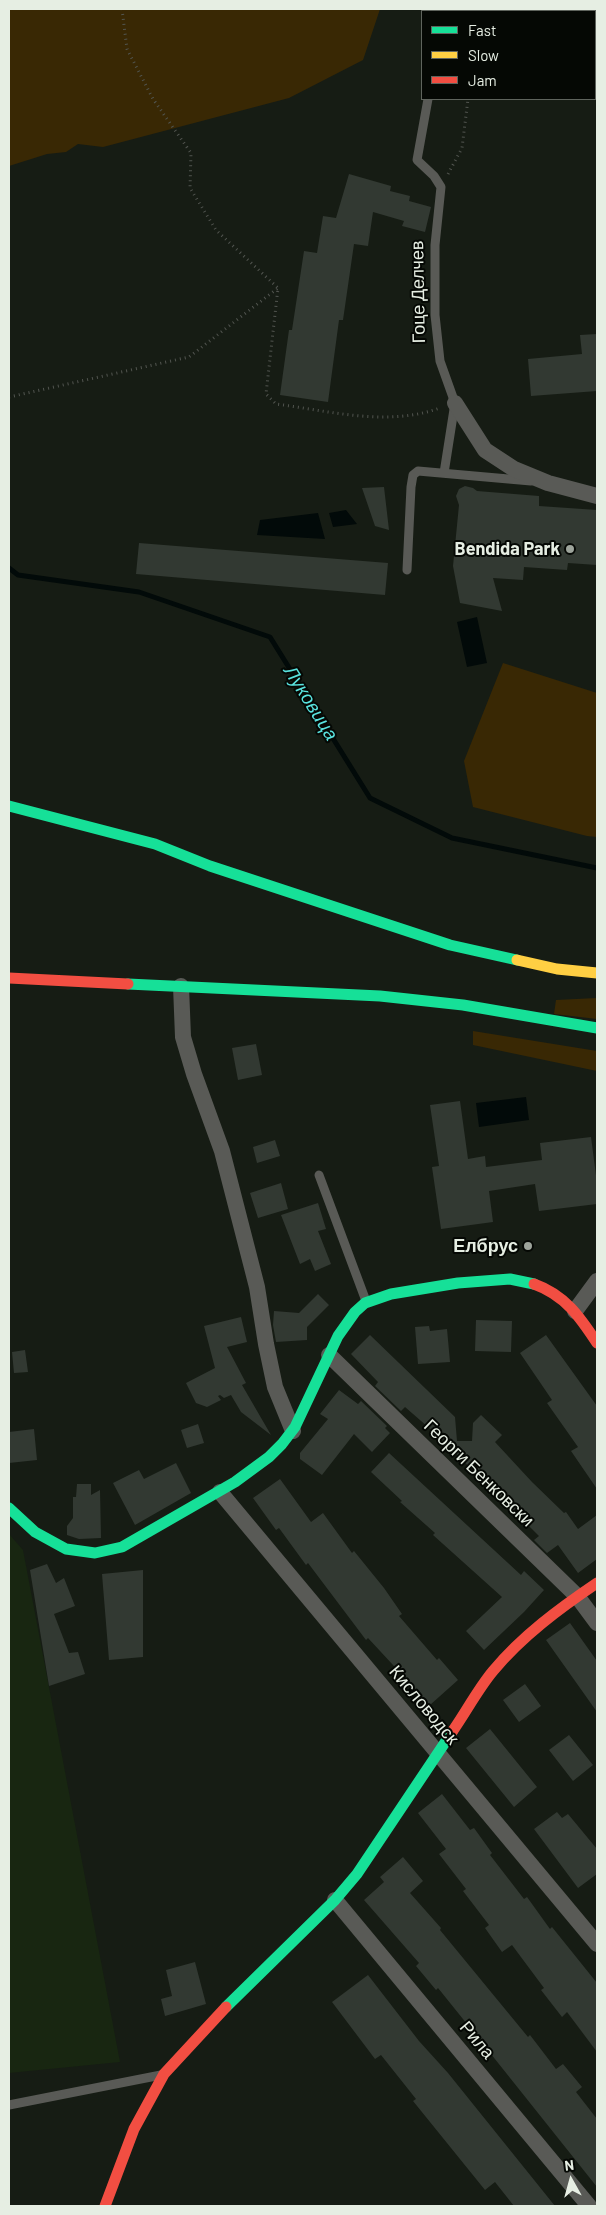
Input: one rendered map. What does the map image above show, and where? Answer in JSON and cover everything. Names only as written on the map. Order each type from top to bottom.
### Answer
[{"type":"street","name":"Гоце Делчев","points":[[455,403],[485,450],[514,469],[548,483],[597,496]]},
{"type":"street","points":[[9,806],[155,844],[210,866],[450,945],[557,969],[597,973]]},
{"type":"street","points":[[9,978],[380,996],[463,1005],[597,1028]]},
{"type":"street","points":[[181,986],[183,1037],[194,1074],[222,1151],[254,1278],[276,1388],[293,1431]]},
{"type":"street","points":[[9,1508],[29,1528],[61,1548],[87,1553],[114,1550],[220,1492],[271,1454],[293,1431],[329,1355],[348,1322],[366,1302],[394,1293],[510,1279],[533,1284],[554,1293],[575,1311],[597,1343]]},
{"type":"street","points":[[575,1311],[597,1281]]},
{"type":"street","name":"Георги Бенковски","points":[[329,1355],[577,1596],[597,1624]]},
{"type":"street","name":"Кисловодск","points":[[220,1492],[597,1944]]},
{"type":"street","points":[[104,2206],[134,2128],[164,2074],[207,2026],[335,1900],[357,1874],[493,1671],[518,1644],[577,1596],[597,1583]]},
{"type":"street","name":"Рила","points":[[335,1900],[589,2206]]},
{"type":"lane","points":[[428,100],[417,160],[434,176],[441,187]]},
{"type":"lane","name":"Гоце Делчев","points":[[441,187],[435,252],[435,316],[440,361],[455,403]]},
{"type":"lane","points":[[444,473],[455,403]]},
{"type":"lane","points":[[407,570],[413,475],[418,470],[548,483]]},
{"type":"lane","points":[[319,1175],[366,1302]]},
{"type":"lane","points":[[9,2105],[164,2074]]},
{"type":"path","points":[[122,9],[128,49],[153,99],[191,153],[190,188],[216,230],[278,288]]},
{"type":"path","points":[[441,187],[462,148],[468,100]]},
{"type":"path","points":[[9,397],[189,357],[278,288]]},
{"type":"path","points":[[278,288],[266,394],[276,404],[383,418],[419,416],[455,403]]},
{"type":"shaded area","points":[[9,9],[380,9],[363,60],[289,98],[103,147],[78,144],[66,152],[47,154],[9,166]]},
{"type":"shaded area","points":[[346,510],[357,524],[333,527],[329,513]]},
{"type":"shaded area","points":[[318,513],[325,539],[257,535],[260,520]]},
{"type":"shaded area","points":[[477,617],[487,663],[467,667],[457,622]]},
{"type":"shaded area","points":[[503,663],[597,693],[597,837],[473,807],[464,761]]},
{"type":"shaded area","points":[[597,998],[597,1019],[554,1014],[556,1000]]},
{"type":"shaded area","points":[[473,1031],[597,1051],[597,1071],[473,1045]]},
{"type":"shaded area","points":[[526,1097],[529,1120],[479,1127],[476,1103]]},
{"type":"shaded area","points":[[9,1534],[23,1550],[120,2062],[9,2073]]},
{"type":"building","points":[[349,174],[391,186],[390,191],[410,196],[409,201],[431,207],[425,232],[402,226],[404,221],[373,212],[368,246],[354,244],[343,320],[339,320],[328,402],[280,395],[289,330],[292,330],[304,251],[317,253],[323,216],[336,218]]},
{"type":"building","points":[[597,334],[597,391],[531,396],[528,359],[582,354],[580,335]]},
{"type":"building","points":[[465,486],[477,491],[539,496],[539,506],[597,510],[597,565],[568,563],[567,570],[524,567],[523,580],[493,578],[502,611],[460,603],[453,566],[459,505],[456,496],[459,489]]},
{"type":"building","points":[[384,487],[389,530],[375,526],[362,488]]},
{"type":"building","points":[[139,543],[388,563],[385,595],[136,574]]},
{"type":"building","points":[[256,1044],[262,1075],[238,1080],[232,1048]]},
{"type":"building","points":[[460,1101],[468,1159],[485,1156],[486,1167],[542,1160],[540,1143],[591,1137],[597,1183],[597,1204],[539,1211],[535,1184],[489,1191],[493,1222],[441,1229],[432,1167],[439,1166],[430,1105]]},
{"type":"building","points":[[275,1140],[280,1156],[257,1163],[253,1147]]},
{"type":"building","points":[[281,1183],[288,1209],[258,1218],[250,1193]]},
{"type":"building","points":[[318,1203],[326,1229],[318,1231],[331,1264],[315,1271],[310,1259],[300,1264],[281,1215]]},
{"type":"building","points":[[318,1294],[329,1305],[307,1327],[307,1340],[276,1342],[273,1325],[274,1311],[299,1313]]},
{"type":"building","points":[[241,1317],[247,1342],[227,1347],[246,1383],[242,1385],[271,1435],[241,1412],[231,1395],[224,1398],[220,1395],[218,1396],[221,1400],[207,1407],[196,1403],[186,1383],[215,1368],[204,1326]]},
{"type":"building","points":[[476,1320],[512,1321],[511,1352],[475,1351]]},
{"type":"building","points":[[429,1326],[430,1331],[447,1329],[450,1362],[418,1364],[415,1327]]},
{"type":"building","points":[[370,1335],[455,1417],[457,1441],[472,1441],[473,1423],[481,1415],[502,1435],[495,1442],[532,1482],[564,1513],[566,1512],[578,1529],[597,1515],[597,1559],[578,1573],[558,1545],[547,1553],[534,1540],[539,1536],[436,1434],[405,1407],[401,1411],[375,1386],[378,1382],[351,1354]]},
{"type":"building","points":[[546,1335],[597,1406],[597,1489],[571,1451],[578,1447],[547,1403],[552,1400],[520,1353]]},
{"type":"building","points":[[25,1350],[28,1372],[14,1373],[12,1352]]},
{"type":"building","points":[[339,1390],[358,1404],[361,1401],[387,1426],[385,1428],[390,1433],[372,1452],[354,1434],[322,1475],[300,1459],[300,1453],[328,1419],[320,1414]]},
{"type":"building","points":[[198,1424],[204,1443],[187,1448],[181,1430]]},
{"type":"building","points":[[34,1429],[37,1460],[9,1463],[9,1432]]},
{"type":"building","points":[[389,1453],[521,1575],[524,1571],[544,1590],[484,1650],[466,1631],[502,1597],[433,1535],[435,1533],[400,1502],[402,1501],[371,1472]]},
{"type":"building","points":[[176,1463],[191,1493],[135,1525],[113,1483],[139,1470],[144,1479]]},
{"type":"building","points":[[280,1479],[311,1522],[323,1513],[352,1553],[354,1551],[384,1588],[402,1614],[399,1616],[437,1660],[439,1658],[458,1680],[430,1705],[368,1638],[366,1640],[308,1563],[306,1565],[279,1528],[276,1530],[253,1498]]},
{"type":"building","points":[[77,1484],[91,1484],[91,1495],[100,1490],[101,1538],[79,1539],[67,1535],[67,1526],[73,1518],[73,1497],[76,1497]]},
{"type":"building","points":[[47,1564],[56,1583],[64,1578],[75,1606],[54,1614],[69,1653],[78,1652],[85,1674],[49,1686],[30,1570]]},
{"type":"building","points":[[143,1570],[143,1657],[109,1660],[102,1574]]},
{"type":"building","points":[[570,1623],[597,1661],[597,1712],[546,1640]]},
{"type":"building","points":[[525,1684],[541,1706],[519,1722],[503,1700]]},
{"type":"building","points":[[490,1729],[537,1787],[514,1807],[466,1748]]},
{"type":"building","points":[[569,1735],[593,1765],[573,1781],[549,1750]]},
{"type":"building","points":[[442,1794],[470,1830],[474,1828],[492,1853],[490,1855],[524,1899],[527,1897],[550,1929],[552,1927],[597,1983],[597,2052],[567,2012],[562,2017],[541,1990],[544,1988],[512,1945],[502,1952],[485,1928],[489,1925],[463,1891],[466,1889],[439,1854],[446,1849],[418,1813]]},
{"type":"building","points":[[557,1812],[562,1818],[568,1814],[597,1849],[597,1874],[578,1888],[534,1829]]},
{"type":"building","points":[[403,1857],[423,1881],[410,1893],[441,1928],[440,1930],[528,2037],[530,2035],[556,2069],[563,2064],[582,2087],[576,2092],[597,2119],[597,2187],[438,1988],[436,1990],[416,1966],[419,1963],[364,1900],[384,1882],[380,1877]]},
{"type":"building","points":[[195,1962],[206,2004],[165,2016],[161,1999],[172,1996],[166,1970]]},
{"type":"building","points":[[368,1975],[419,2041],[448,2073],[555,2206],[514,2206],[495,2182],[485,2190],[413,2101],[416,2099],[381,2055],[375,2059],[332,2002]]},
{"type":"waterway","name":"Луковица","points":[[9,568],[18,575],[139,592],[270,637],[370,798],[452,838],[597,868]]},
{"type":"traffic: fast","points":[[9,806],[155,844],[210,866],[450,945],[517,960]]},
{"type":"traffic: fast","points":[[128,984],[380,996],[463,1005],[597,1028]]},
{"type":"traffic: fast","points":[[9,1508],[35,1532],[66,1549],[95,1553],[122,1547],[235,1482],[269,1457],[282,1444],[295,1427],[338,1336],[355,1312],[365,1303],[391,1294],[458,1283],[510,1279],[534,1284]]},
{"type":"traffic: fast","points":[[226,2007],[335,1900],[357,1874],[452,1732]]},
{"type":"traffic: slow","points":[[517,960],[557,969],[597,973]]},
{"type":"traffic: jam","points":[[9,978],[128,984]]},
{"type":"traffic: jam","points":[[534,1284],[555,1294],[571,1308],[597,1343]]},
{"type":"traffic: jam","points":[[452,1732],[482,1685],[504,1658],[542,1623],[597,1583]]},
{"type":"traffic: jam","points":[[105,2206],[134,2129],[164,2074],[226,2007]]},
{"type":"place","name":"Bendida Park","points":[[570,549]]},
{"type":"place","name":"Елбрус","points":[[528,1246]]}]
